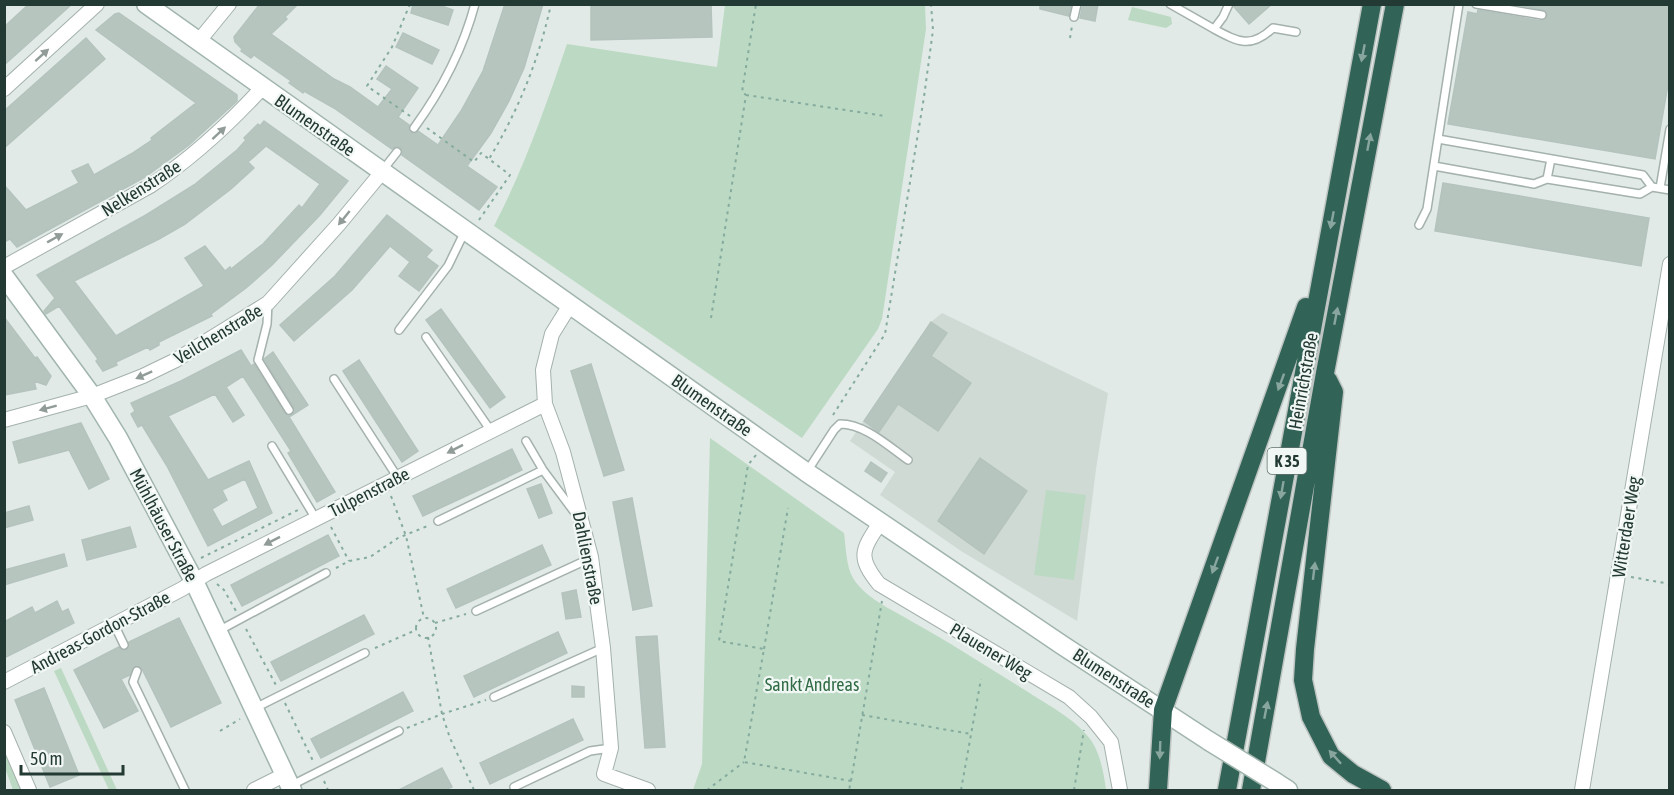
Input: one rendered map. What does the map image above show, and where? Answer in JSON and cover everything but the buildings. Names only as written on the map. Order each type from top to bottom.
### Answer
[{"type":"highway","name":"Heinrichstraße","points":[[1227,790],[1372,4]]},
{"type":"highway","name":"Heinrichstraße","points":[[1251,790],[1325,373],[1395,4]]},
{"type":"highway","points":[[1158,790],[1163,710],[1309,298],[1323,268]]},
{"type":"highway","points":[[1325,373],[1334,392],[1303,680],[1311,717],[1331,756],[1353,774],[1382,790]]},
{"type":"street","points":[[4,89],[98,4]]},
{"type":"street","name":"Blumenstraße","points":[[146,4],[880,523],[1209,741],[1283,787]]},
{"type":"street","points":[[198,42],[229,4]]},
{"type":"street","name":"Nelkenstraße","points":[[4,267],[171,172],[205,146],[262,88]]},
{"type":"street","name":"Veilchenstraße","points":[[4,420],[92,396],[143,376],[176,360],[268,303],[382,172]]},
{"type":"street","name":"Witterdaer Weg","points":[[1582,790],[1670,264]]},
{"type":"street","name":"Mühlhäuser Straße","points":[[4,276],[92,396],[200,577],[247,714],[289,784]]},
{"type":"street","name":"Dahlienstraße","points":[[570,305],[552,334],[543,370],[545,404],[563,452],[591,557],[603,648],[611,748],[604,774],[648,790]]},
{"type":"street","name":"Tulpenstraße","points":[[200,577],[545,404]]},
{"type":"street","name":"Plauener Weg","points":[[880,523],[869,540],[863,556],[867,569],[879,584],[1069,697],[1091,717],[1111,742],[1120,790]]},
{"type":"street","name":"Andreas-Gordon-Straße","points":[[4,682],[182,589],[200,577]]},
{"type":"street","points":[[4,732],[29,790]]},
{"type":"street","points":[[254,790],[289,784]]},
{"type":"lane","points":[[416,125],[449,72],[475,4]]},
{"type":"lane","points":[[1074,17],[1077,4]]},
{"type":"lane","points":[[1170,4],[1231,38],[1248,42],[1263,37],[1273,28],[1296,33]]},
{"type":"lane","points":[[1214,29],[1229,4]]},
{"type":"lane","points":[[1419,225],[1426,208],[1434,166],[1459,4]]},
{"type":"lane","points":[[1476,4],[1542,15]]},
{"type":"lane","points":[[1656,187],[1670,129]]},
{"type":"lane","points":[[1438,139],[1643,175],[1656,187],[1670,190]]},
{"type":"lane","points":[[382,172],[397,152]]},
{"type":"lane","points":[[1547,178],[1551,159]]},
{"type":"lane","points":[[1434,166],[1534,184],[1547,178],[1640,194],[1656,187]]},
{"type":"lane","points":[[399,330],[448,266],[465,231]]},
{"type":"lane","points":[[268,303],[267,324],[258,360],[289,410]]},
{"type":"lane","points":[[426,337],[492,431]]},
{"type":"lane","points":[[334,379],[392,481]]},
{"type":"lane","points":[[806,472],[840,424],[860,427],[908,460]]},
{"type":"lane","points":[[526,441],[543,470],[582,521]]},
{"type":"lane","points":[[272,446],[321,517]]},
{"type":"lane","points":[[438,521],[543,470]]},
{"type":"lane","points":[[476,610],[591,557]]},
{"type":"lane","points":[[218,632],[326,573]]},
{"type":"lane","points":[[114,624],[124,645]]},
{"type":"lane","points":[[494,697],[603,648]]},
{"type":"lane","points":[[247,714],[281,694],[365,653]]},
{"type":"lane","points":[[137,671],[133,682],[185,790]]},
{"type":"lane","points":[[289,784],[399,731]]},
{"type":"lane","points":[[514,787],[590,751],[611,748]]},
{"type":"path","points":[[405,113],[368,86],[392,47],[410,4]]},
{"type":"path","points":[[489,159],[508,127],[532,74],[551,4]]},
{"type":"path","points":[[756,4],[742,92],[746,95],[885,116]]},
{"type":"path","points":[[830,420],[885,334],[927,75],[933,30],[931,4]]},
{"type":"path","points":[[711,318],[746,95]]},
{"type":"path","points":[[416,125],[474,162],[481,153],[510,175],[482,218],[465,231]]},
{"type":"path","points":[[764,443],[748,465],[719,640],[764,649]]},
{"type":"path","points":[[392,481],[424,618]]},
{"type":"path","points":[[707,790],[744,762],[788,508]]},
{"type":"path","points":[[321,517],[349,561]]},
{"type":"path","points":[[326,573],[349,561],[370,557],[398,538],[438,521]]},
{"type":"path","points":[[1618,575],[1670,584]]},
{"type":"path","points":[[200,577],[224,590],[281,694],[328,790]]},
{"type":"path","points":[[849,790],[880,603],[888,590]]},
{"type":"path","points":[[435,623],[476,610]]},
{"type":"path","points":[[424,618],[435,623]]},
{"type":"path","points":[[424,618],[417,624],[416,630],[419,635],[428,637],[435,632],[435,623]]},
{"type":"path","points":[[365,653],[416,630]]},
{"type":"path","points":[[428,637],[442,714],[450,738],[474,790]]},
{"type":"path","points":[[962,790],[981,679]]},
{"type":"path","points":[[399,731],[494,697]]},
{"type":"path","points":[[220,731],[247,714]]},
{"type":"path","points":[[862,715],[971,734]]},
{"type":"path","points":[[1074,790],[1083,732],[1091,717]]},
{"type":"path","points":[[744,762],[851,781]]},
{"type":"shaded area","points":[[942,313],[1108,393],[1077,621],[961,551],[880,495],[895,472],[850,441],[931,322]]},
{"type":"green space","points":[[725,5],[925,5],[926,29],[882,319],[878,329],[802,438],[494,226],[525,159],[567,44],[717,67]]},
{"type":"green space","points":[[1132,7],[1171,17],[1172,24],[1166,28],[1128,20]]},
{"type":"green space","name":"Sankt Andreas","points":[[710,438],[844,533],[853,578],[871,597],[970,656],[1077,725],[1090,739],[1096,750],[1103,770],[1106,790],[693,790],[702,764]]},
{"type":"green space","points":[[1046,490],[1086,495],[1074,580],[1034,575]]},
{"type":"green space","points":[[61,668],[117,790],[109,790],[54,671]]},
{"type":"green space","points":[[4,746],[22,790],[13,790],[5,768]]}]
